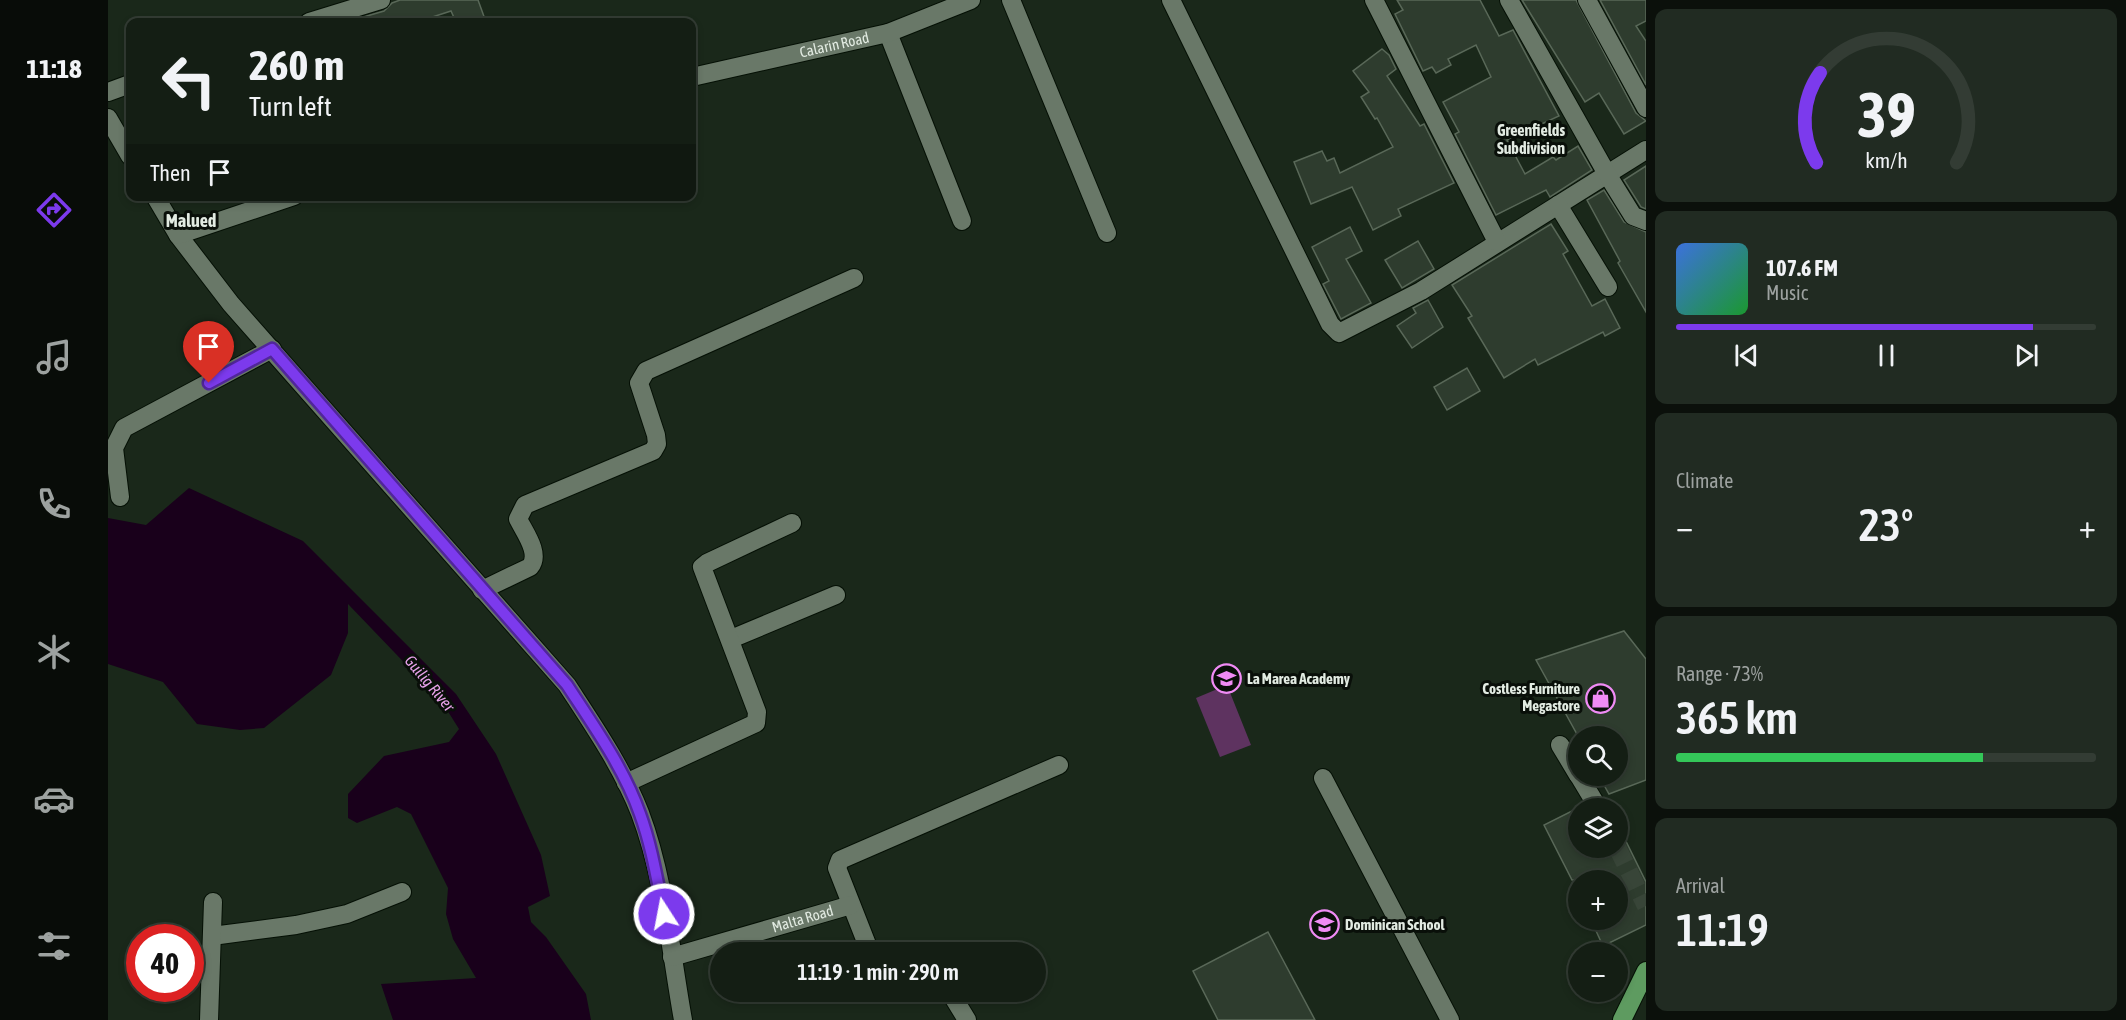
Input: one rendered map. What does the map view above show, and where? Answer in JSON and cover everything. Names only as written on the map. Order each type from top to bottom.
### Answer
[{"type":"main road","points":[[1622,1020],[1646,971]]},
{"type":"street","points":[[322,18],[381,0]]},
{"type":"street","name":"Calarin Road","points":[[696,76],[860,37],[888,33],[938,7],[971,0]]},
{"type":"street","points":[[1011,0],[1107,233]]},
{"type":"street","points":[[1171,0],[1334,331],[1345,332],[1421,291],[1646,150]]},
{"type":"street","points":[[1374,0],[1497,242]]},
{"type":"street","points":[[1509,0],[1607,174],[1634,216],[1646,221]]},
{"type":"street","points":[[1587,0],[1646,108]]},
{"type":"street","points":[[888,33],[962,221]]},
{"type":"street","points":[[108,92],[126,85]]},
{"type":"street","points":[[110,125],[126,150]]},
{"type":"street","points":[[158,201],[178,235],[231,304],[567,685],[626,783],[639,812],[651,849],[683,1020]]},
{"type":"street","points":[[178,235],[279,201]]},
{"type":"street","points":[[1558,205],[1608,287]]},
{"type":"street","points":[[482,590],[534,563],[534,553],[518,519],[525,506],[653,451],[657,444],[656,435],[639,383],[646,371],[854,278]]},
{"type":"street","points":[[120,498],[114,448],[124,428],[272,349]]},
{"type":"street","points":[[626,783],[756,723],[757,712],[702,567],[792,523]]},
{"type":"street","points":[[731,639],[836,594]]},
{"type":"street","points":[[1560,745],[1568,758]]},
{"type":"street","points":[[851,905],[837,868],[840,860],[1059,765]]},
{"type":"street","points":[[1323,778],[1450,1020]]},
{"type":"street","points":[[212,936],[296,926],[347,914],[402,892]]},
{"type":"street","points":[[209,1020],[213,902]]},
{"type":"street","name":"Malta Road","points":[[672,957],[851,905],[866,942]]},
{"type":"street","points":[[956,1002],[967,1020]]},
{"type":"shaded area","points":[[1227,685],[1251,745],[1220,757],[1196,698]]},
{"type":"water","name":"Guilig River","points":[[189,488],[303,541],[456,694],[496,754],[541,855],[550,896],[528,907],[531,922],[546,937],[586,994],[591,1020],[393,1020],[381,984],[476,978],[453,939],[446,914],[448,888],[411,814],[397,807],[357,823],[348,818],[348,794],[384,756],[449,742],[459,729],[442,702],[348,604],[348,633],[331,675],[264,728],[240,730],[197,724],[163,682],[108,664],[108,518],[146,525]]},
{"type":"building","points":[[400,0],[478,0],[485,18],[454,18],[451,11],[429,18],[360,18],[384,11],[392,3]]},
{"type":"building","points":[[1397,0],[1480,0],[1499,36],[1513,30],[1559,116],[1507,140],[1525,174],[1553,157],[1556,160],[1578,146],[1592,170],[1550,197],[1546,190],[1496,215],[1455,134],[1459,132],[1443,102],[1491,77],[1476,45],[1448,59],[1451,65],[1436,73],[1432,67],[1423,71],[1395,14],[1403,10]]},
{"type":"building","points":[[1522,0],[1576,0],[1636,113],[1646,121],[1624,134],[1599,93],[1585,102]]},
{"type":"building","points":[[1600,0],[1646,0],[1646,21],[1636,26],[1646,41],[1646,85]]},
{"type":"building","points":[[1382,49],[1389,55],[1396,69],[1387,76],[1420,126],[1424,124],[1454,183],[1398,209],[1401,216],[1373,230],[1352,187],[1311,204],[1294,162],[1322,151],[1327,161],[1334,158],[1340,173],[1393,147],[1377,118],[1375,119],[1361,97],[1369,92],[1353,71]]},
{"type":"building","points":[[1646,166],[1646,209],[1641,207],[1624,180]]},
{"type":"building","points":[[1604,190],[1624,222],[1646,232],[1646,312],[1618,263],[1620,261],[1587,200]]},
{"type":"building","points":[[1551,224],[1568,251],[1563,254],[1592,306],[1605,299],[1620,328],[1605,336],[1603,332],[1538,365],[1535,359],[1504,378],[1468,318],[1472,316],[1452,285]]},
{"type":"building","points":[[1350,227],[1362,251],[1346,259],[1371,303],[1341,319],[1323,284],[1329,281],[1312,247]]},
{"type":"building","points":[[1418,241],[1434,269],[1402,288],[1385,260]]},
{"type":"building","points":[[1428,300],[1443,327],[1412,348],[1397,326],[1416,313],[1413,308]]},
{"type":"building","points":[[1467,368],[1480,391],[1447,410],[1434,387]]},
{"type":"building","name":"Costless Furniture Megastore","points":[[1624,631],[1646,659],[1646,780],[1609,794],[1605,786],[1628,786],[1628,726],[1572,726],[1536,660]]},
{"type":"building","points":[[1568,813],[1568,858],[1628,858],[1628,845],[1646,882],[1646,925],[1611,942],[1601,942],[1596,930],[1628,930],[1628,870],[1568,870],[1568,872],[1544,825]]},
{"type":"building","points":[[1268,932],[1315,1020],[1218,1020],[1193,971]]},
{"type":"tunnel","points":[[1622,858],[1646,906]]},
{"type":"place","name":"La Marea Academy","points":[[1226,679]]},
{"type":"place","name":"Costless Furniture Megastore","points":[[1601,698]]},
{"type":"place","name":"Dominican School","points":[[1324,925]]},
{"type":"district","name":"Greenfields Subdivision","points":[[1531,139]]},
{"type":"district","name":"Malued","points":[[191,221]]},
{"type":"route","points":[[209,383],[272,349],[567,685],[626,783],[639,812],[651,849],[664,914]]}]
